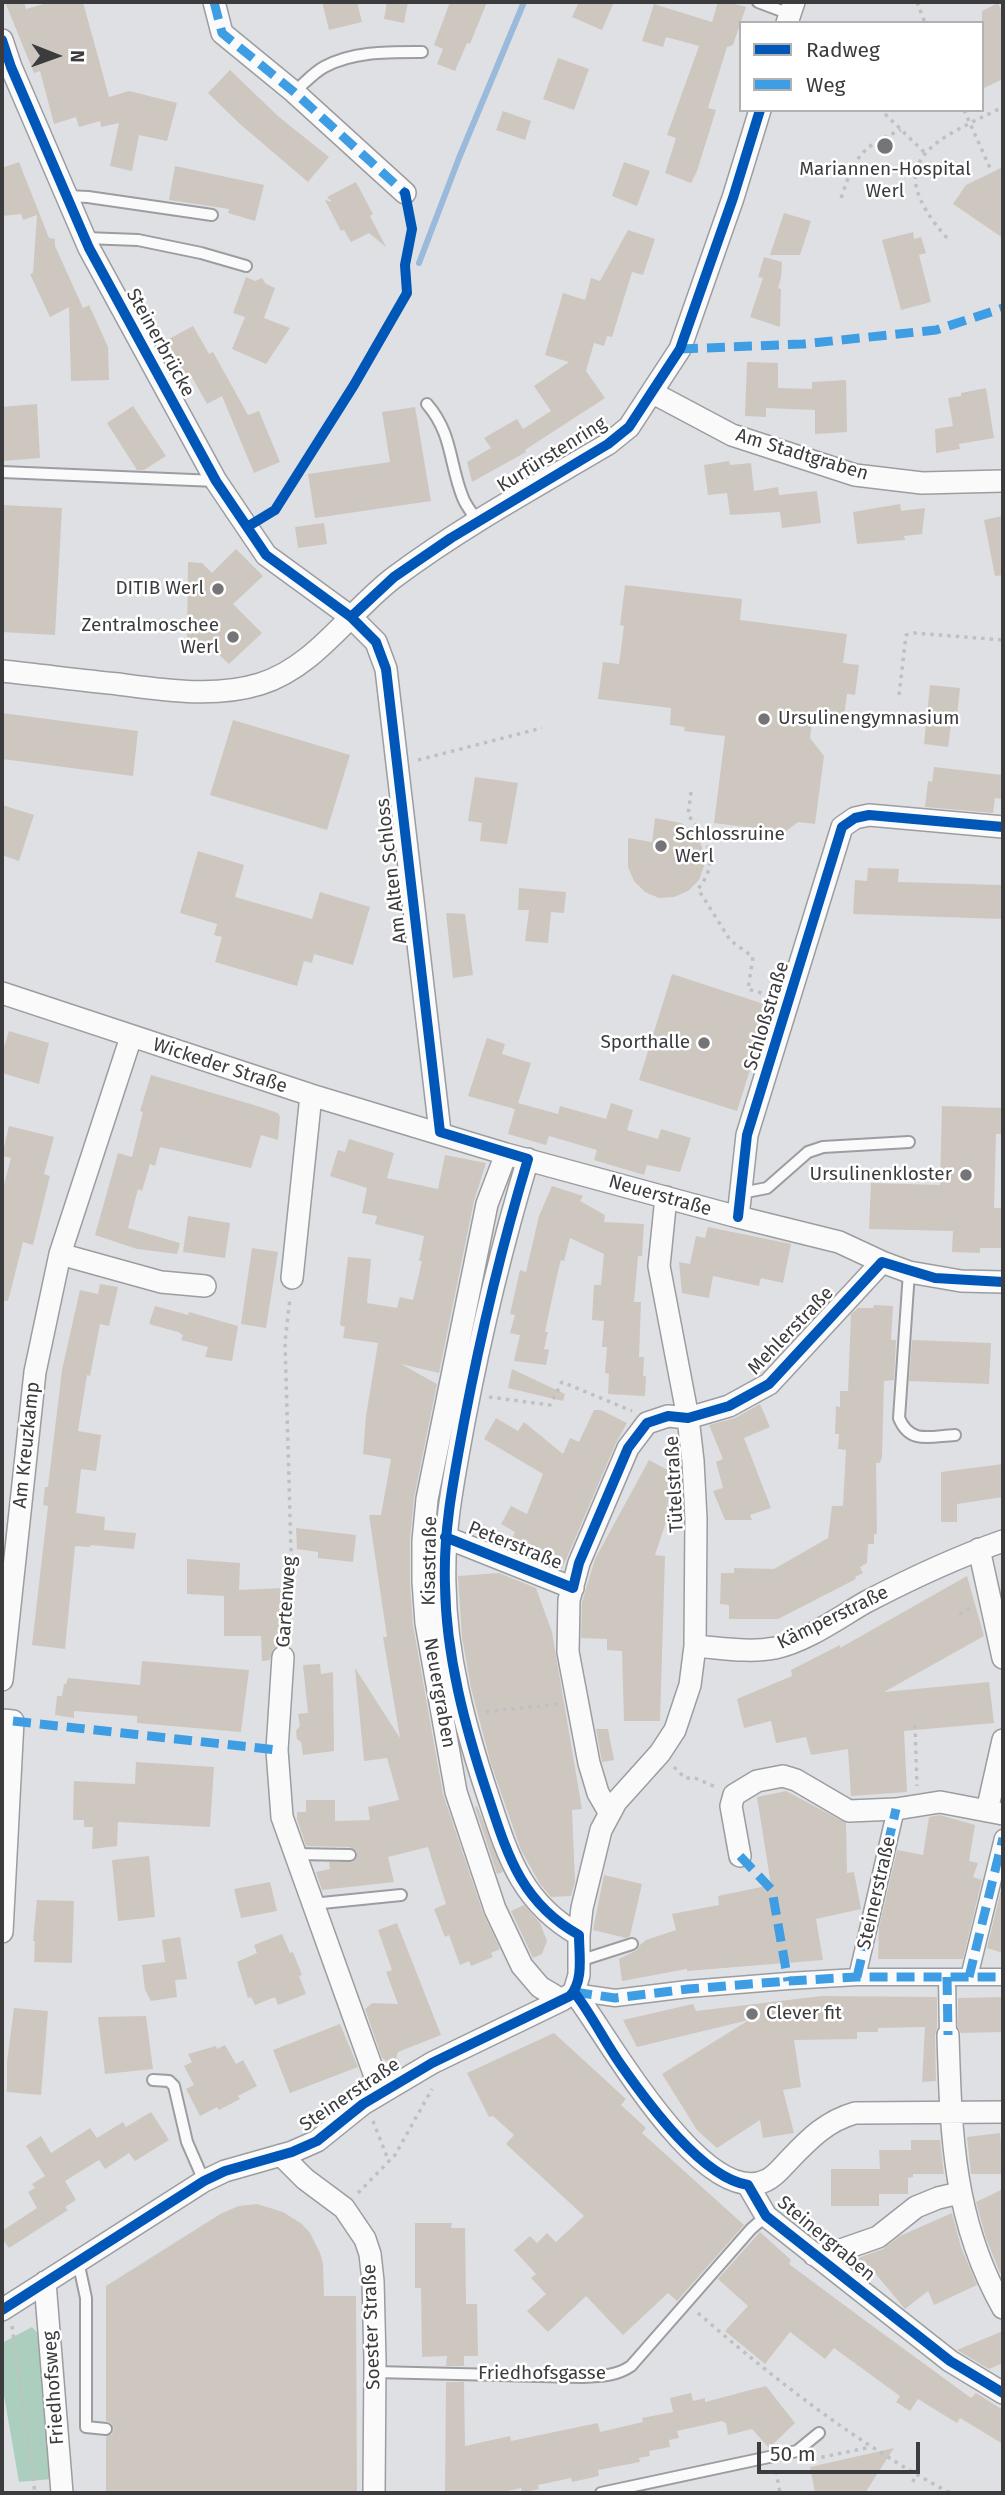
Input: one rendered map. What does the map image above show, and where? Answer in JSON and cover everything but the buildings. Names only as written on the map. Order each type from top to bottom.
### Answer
[{"type":"street","points":[[214,2],[222,33],[294,92],[405,193]]},
{"type":"street","name":"Steinerbrücke","points":[[2,40],[11,67],[85,238],[216,481],[266,555],[351,617]]},
{"type":"street","name":"Kurfürstenring","points":[[2,671],[173,691],[216,691],[258,685],[283,675],[304,659],[394,577],[478,522],[608,444],[629,427],[680,349],[733,198],[759,112]]},
{"type":"street","name":"Am Stadtgraben","points":[[653,393],[732,435],[855,475],[922,483],[1003,481]]},
{"type":"street","name":"Am Alten Schloss","points":[[351,617],[376,642],[386,669],[440,1132]]},
{"type":"street","name":"Schloßstraße","points":[[738,1217],[747,1135],[790,1003],[842,827],[855,818],[869,815],[1003,827]]},
{"type":"street","name":"Wickeder Straße","points":[[2,993],[311,1095],[440,1132]]},
{"type":"street","name":"Am Kreuzkamp","points":[[2,1680],[35,1372],[60,1254],[131,1037]]},
{"type":"street","points":[[292,1278],[311,1095]]},
{"type":"street","name":"Neuerstraße","points":[[440,1132],[506,1154],[839,1242],[909,1272],[948,1280],[1003,1282]]},
{"type":"street","name":"Neuergraben","points":[[506,1154],[487,1205],[427,1499],[423,1541],[426,1623],[454,1780],[495,1909],[522,1966],[540,1987],[568,1996]]},
{"type":"street","name":"Kisastraße","points":[[528,1159],[508,1225],[469,1394],[449,1504],[445,1537],[445,1586],[448,1628],[465,1717],[484,1785],[512,1867],[541,1906],[565,1928],[579,1935]]},
{"type":"street","name":"Tütelstraße","points":[[666,1197],[659,1266],[688,1418],[695,1493],[695,1646]]},
{"type":"street","points":[[60,1254],[161,1282],[205,1286]]},
{"type":"street","name":"Mehlerstraße","points":[[659,1419],[668,1416],[688,1418],[729,1406],[769,1384],[882,1262]]},
{"type":"street","points":[[609,1812],[598,1793],[589,1763],[577,1700],[568,1652],[569,1600],[579,1563],[628,1448],[648,1423],[659,1419]]},
{"type":"street","name":"Peterstraße","points":[[445,1537],[572,1588]]},
{"type":"street","name":"Kämperstraße","points":[[695,1646],[750,1651],[780,1647],[869,1601],[979,1549],[1003,1541]]},
{"type":"street","points":[[979,1549],[1003,1658]]},
{"type":"street","points":[[695,1646],[691,1685],[675,1730],[660,1754],[628,1787],[609,1812],[596,1848],[582,1908],[579,1975],[568,1996],[590,2013],[621,2064],[680,2139],[718,2173],[738,2183],[748,2185],[769,2180],[814,2134],[838,2118],[855,2113],[1003,2112]]},
{"type":"street","name":"Gartenweg","points":[[283,1657],[277,1750],[282,1817],[312,1903],[372,2099]]},
{"type":"street","points":[[2,1932],[7,1721]]},
{"type":"street","points":[[740,1856],[732,1800],[739,1791],[757,1781],[783,1776],[849,1811],[940,1802],[995,1813],[1003,1740]]},
{"type":"street","name":"Steinerstraße","points":[[857,1977],[906,1807]]},
{"type":"street","points":[[969,1977],[1003,1838]]},
{"type":"street","name":"Steinerstraße","points":[[4,2309],[204,2181],[225,2171],[281,2155],[317,2141],[372,2099],[432,2063],[568,1996],[615,1998],[688,1989],[857,1977],[1003,1977]]},
{"type":"street","points":[[947,1977],[951,2112],[960,2193],[988,2281],[1003,2308]]},
{"type":"street","name":"Soester Straße","points":[[281,2155],[305,2179],[344,2208],[365,2239],[370,2254],[375,2372],[374,2493]]},
{"type":"street","name":"Steinergraben","points":[[748,2185],[765,2216],[950,2361],[1003,2393]]},
{"type":"street","points":[[814,2255],[835,2252],[878,2236],[916,2207],[960,2193]]},
{"type":"street","name":"Friedhofsweg","points":[[45,2282],[62,2493]]},
{"type":"lane","points":[[758,2],[790,13]]},
{"type":"lane","points":[[294,92],[322,68],[346,58],[382,52],[422,52]]},
{"type":"lane","points":[[67,196],[212,215]]},
{"type":"lane","points":[[85,238],[138,240],[201,253],[246,266]]},
{"type":"lane","points":[[427,404],[439,418],[463,499],[478,522]]},
{"type":"lane","points":[[2,472],[216,481]]},
{"type":"lane","points":[[741,1193],[767,1188],[807,1152],[823,1147],[909,1142]]},
{"type":"lane","points":[[909,1272],[899,1418],[904,1430],[915,1437],[955,1435]]},
{"type":"lane","points":[[295,1854],[350,1855]]},
{"type":"lane","points":[[312,1903],[401,1895]]},
{"type":"lane","points":[[579,1961],[632,1944]]},
{"type":"lane","points":[[153,2080],[169,2081],[174,2086],[187,2142],[204,2181]]},
{"type":"lane","name":"Friedhofsgasse","points":[[375,2372],[607,2376],[622,2372],[631,2366],[765,2216]]},
{"type":"lane","points":[[78,2261],[86,2298],[86,2427],[106,2429]]},
{"type":"lane","points":[[601,2493],[797,2451],[819,2433]]},
{"type":"path","points":[[916,2],[924,21]]},
{"type":"path","points":[[947,238],[924,211],[915,186],[916,167],[925,153],[941,140],[1003,107]]},
{"type":"path","points":[[965,112],[990,169]]},
{"type":"path","points":[[885,114],[925,153]]},
{"type":"path","points":[[841,198],[851,166],[868,145],[901,130]]},
{"type":"path","points":[[900,695],[906,635],[914,633],[1003,640]]},
{"type":"path","points":[[394,738],[411,736],[416,761],[542,728]]},
{"type":"path","points":[[691,792],[688,815],[703,834],[711,857],[710,871],[698,889],[730,940],[753,957],[748,989],[790,1003]]},
{"type":"path","points":[[469,1394],[551,1405],[562,1382],[616,1406],[659,1419]]},
{"type":"path","points":[[465,1717],[507,1708],[529,1709],[577,1700]]},
{"type":"path","points":[[906,1807],[915,1725]]},
{"type":"path","points":[[685,1778],[695,1778],[706,1783]]},
{"type":"path","points":[[344,2208],[395,2155],[434,2085],[432,2063]]},
{"type":"path","points":[[372,2099],[389,2162]]},
{"type":"path","points":[[686,2303],[789,2390],[871,2447],[950,2493]]},
{"type":"path","points":[[4,2309],[14,2334],[35,2493]]},
{"type":"path","points":[[803,2462],[871,2447]]},
{"type":"path","points":[[775,2468],[780,2493]]},
{"type":"path","points":[[913,2482],[915,2475]]},
{"type":"green space","points":[[32,2327],[41,2337],[51,2479],[19,2482],[2,2384],[2,2343]]},
{"type":"waterway","points":[[419,263],[524,2]]},
{"type":"marked path","points":[[214,2],[222,33],[294,92],[405,193],[406,197]]},
{"type":"marked path","points":[[680,349],[803,344],[936,330],[1003,308]]},
{"type":"marked path","points":[[433,1666],[439,1666]]},
{"type":"marked path","points":[[13,1721],[277,1750]]},
{"type":"marked path","points":[[857,1977],[896,1809]]},
{"type":"marked path","points":[[969,1977],[1003,1838]]},
{"type":"marked path","points":[[740,1856],[772,1890],[788,1981]]},
{"type":"marked path","points":[[574,1992],[615,1998],[688,1989],[857,1977],[1003,1977]]},
{"type":"marked path","points":[[947,1977],[948,2035]]},
{"type":"cycle path","points":[[2,40],[11,67],[89,248],[216,481],[266,555],[351,617],[376,642],[386,669],[440,1132],[528,1159],[485,1322],[453,1483],[445,1564],[446,1612],[453,1665],[471,1743],[509,1856],[529,1891],[543,1907],[579,1935],[580,1959],[577,1983],[570,1996],[432,2063],[363,2104],[317,2141],[292,2152],[225,2171],[204,2181],[2,2310]]},
{"type":"cycle path","points":[[351,617],[394,577],[451,538],[608,444],[629,427],[680,349],[733,198],[759,112]]},
{"type":"cycle path","points":[[247,527],[275,510],[354,385],[407,293],[405,265],[412,229],[405,193]]},
{"type":"cycle path","points":[[738,1217],[747,1135],[842,827],[855,818],[869,815],[1003,827]]},
{"type":"cycle path","points":[[445,1537],[573,1588],[579,1563],[628,1448],[647,1423],[668,1416],[688,1418],[729,1406],[769,1384],[882,1262],[935,1278],[1003,1282]]},
{"type":"cycle path","points":[[574,1992],[645,2098],[694,2154],[712,2169],[748,2185],[766,2216],[950,2361],[1003,2393]]},
{"type":"place","name":"Mariannen-Hospital Werl","points":[[885,146]]},
{"type":"place","name":"DITIB Werl","points":[[218,589]]},
{"type":"place","name":"Zentralmoschee Werl","points":[[233,637]]},
{"type":"place","name":"Ursulinengymnasium","points":[[764,719]]},
{"type":"place","name":"Schlossruine Werl","points":[[661,846]]},
{"type":"place","name":"Sporthalle","points":[[704,1043]]},
{"type":"place","name":"Ursulinenkloster","points":[[966,1175]]},
{"type":"place","name":"Clever fit","points":[[752,2014]]}]
